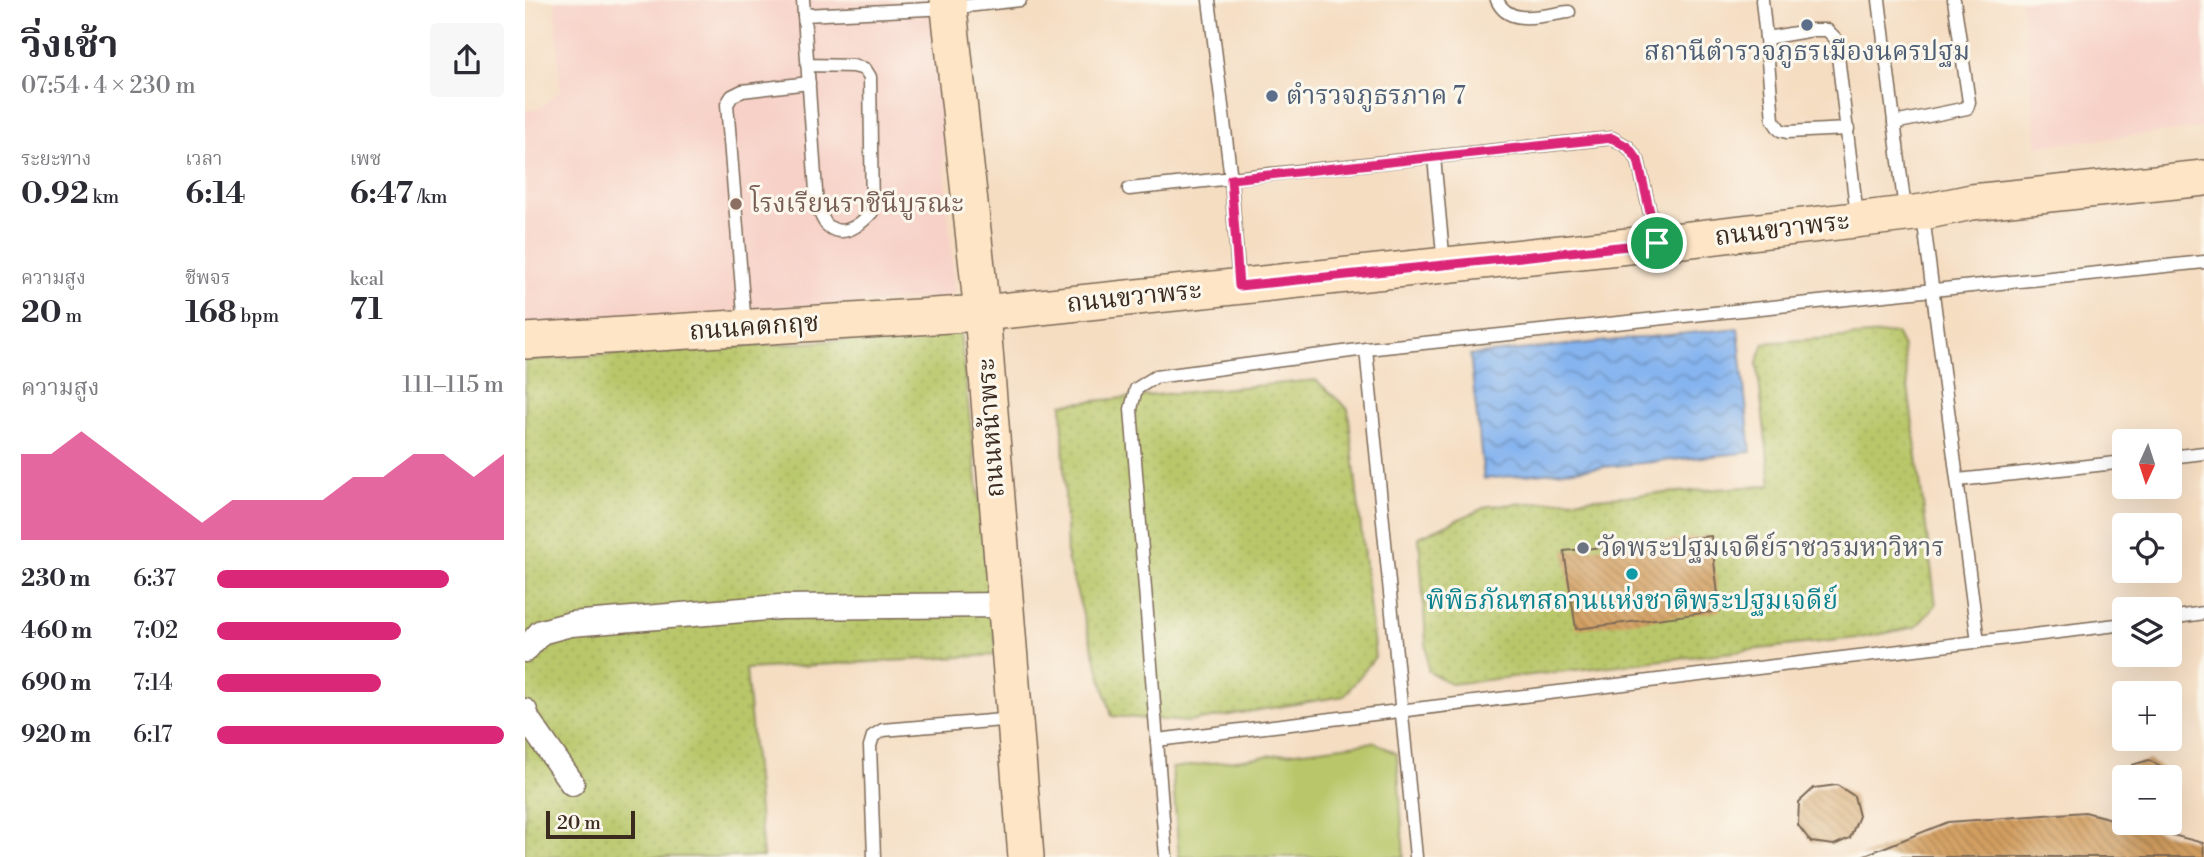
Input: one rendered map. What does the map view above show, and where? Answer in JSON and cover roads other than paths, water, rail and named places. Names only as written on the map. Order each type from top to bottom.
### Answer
[{"type":"main road","name":"ถนนหน้าพระ","points":[[948,4],[982,313],[1026,857]]},
{"type":"main road","name":"ถนนขวาพระ","points":[[982,313],[1657,243],[1914,213],[1972,202],[2204,178]]},
{"type":"main road","name":"ถนนคตกฤช","points":[[525,341],[982,313]]},
{"type":"street","points":[[525,650],[541,632],[571,624],[780,607],[1005,605]]},
{"type":"street","points":[[525,711],[528,720],[572,783]]},
{"type":"lane","points":[[803,0],[807,65],[817,206],[826,226],[850,230],[862,223],[872,212],[870,77],[865,69],[853,65],[807,65]]},
{"type":"lane","points":[[804,15],[1020,0]]},
{"type":"lane","points":[[1209,0],[1231,179],[1239,286]]},
{"type":"lane","points":[[1497,0],[1506,14],[1516,18],[1569,12]]},
{"type":"lane","points":[[1762,0],[1773,120],[1780,130],[1787,132],[1848,128]]},
{"type":"lane","points":[[1878,0],[1894,123],[1934,290],[1978,642]]},
{"type":"lane","points":[[1894,123],[1966,108],[1969,102],[1954,0]]},
{"type":"lane","points":[[1766,38],[1827,30],[1836,39],[1858,220]]},
{"type":"lane","points":[[745,327],[727,104],[732,96],[742,91],[809,83]]},
{"type":"lane","points":[[1129,189],[1612,138],[1628,147],[1638,160],[1657,243]]},
{"type":"lane","points":[[1434,157],[1444,265]]},
{"type":"lane","points":[[1166,857],[1131,409],[1136,389],[1155,377],[1366,349],[2204,262]]},
{"type":"lane","points":[[1366,349],[1416,857]]},
{"type":"lane","points":[[2182,456],[2204,453]]},
{"type":"lane","points":[[1958,480],[2112,463]]},
{"type":"lane","points":[[2182,616],[2204,613]]},
{"type":"lane","points":[[1157,740],[2112,626]]},
{"type":"lane","points":[[874,857],[870,746],[873,736],[883,730],[1015,719]]},
{"type":"water","points":[[1738,328],[1751,452],[1484,479],[1470,355]]},
{"type":"place","name":"สถานีตำรวจภูธรเมืองนครปฐม","points":[[1807,25]]},
{"type":"place","name":"ตำรวจภูธรภาค 7","points":[[1272,96]]},
{"type":"place","name":"โรงเรียนราชินีบูรณะ","points":[[736,204]]},
{"type":"place","name":"วัดพระปฐมเจดีย์ราชวรมหาวิหาร","points":[[1583,548]]},
{"type":"place","name":"พิพิธภัณฑสถานแห่งชาติพระปฐมเจดีย์","points":[[1632,574]]}]
